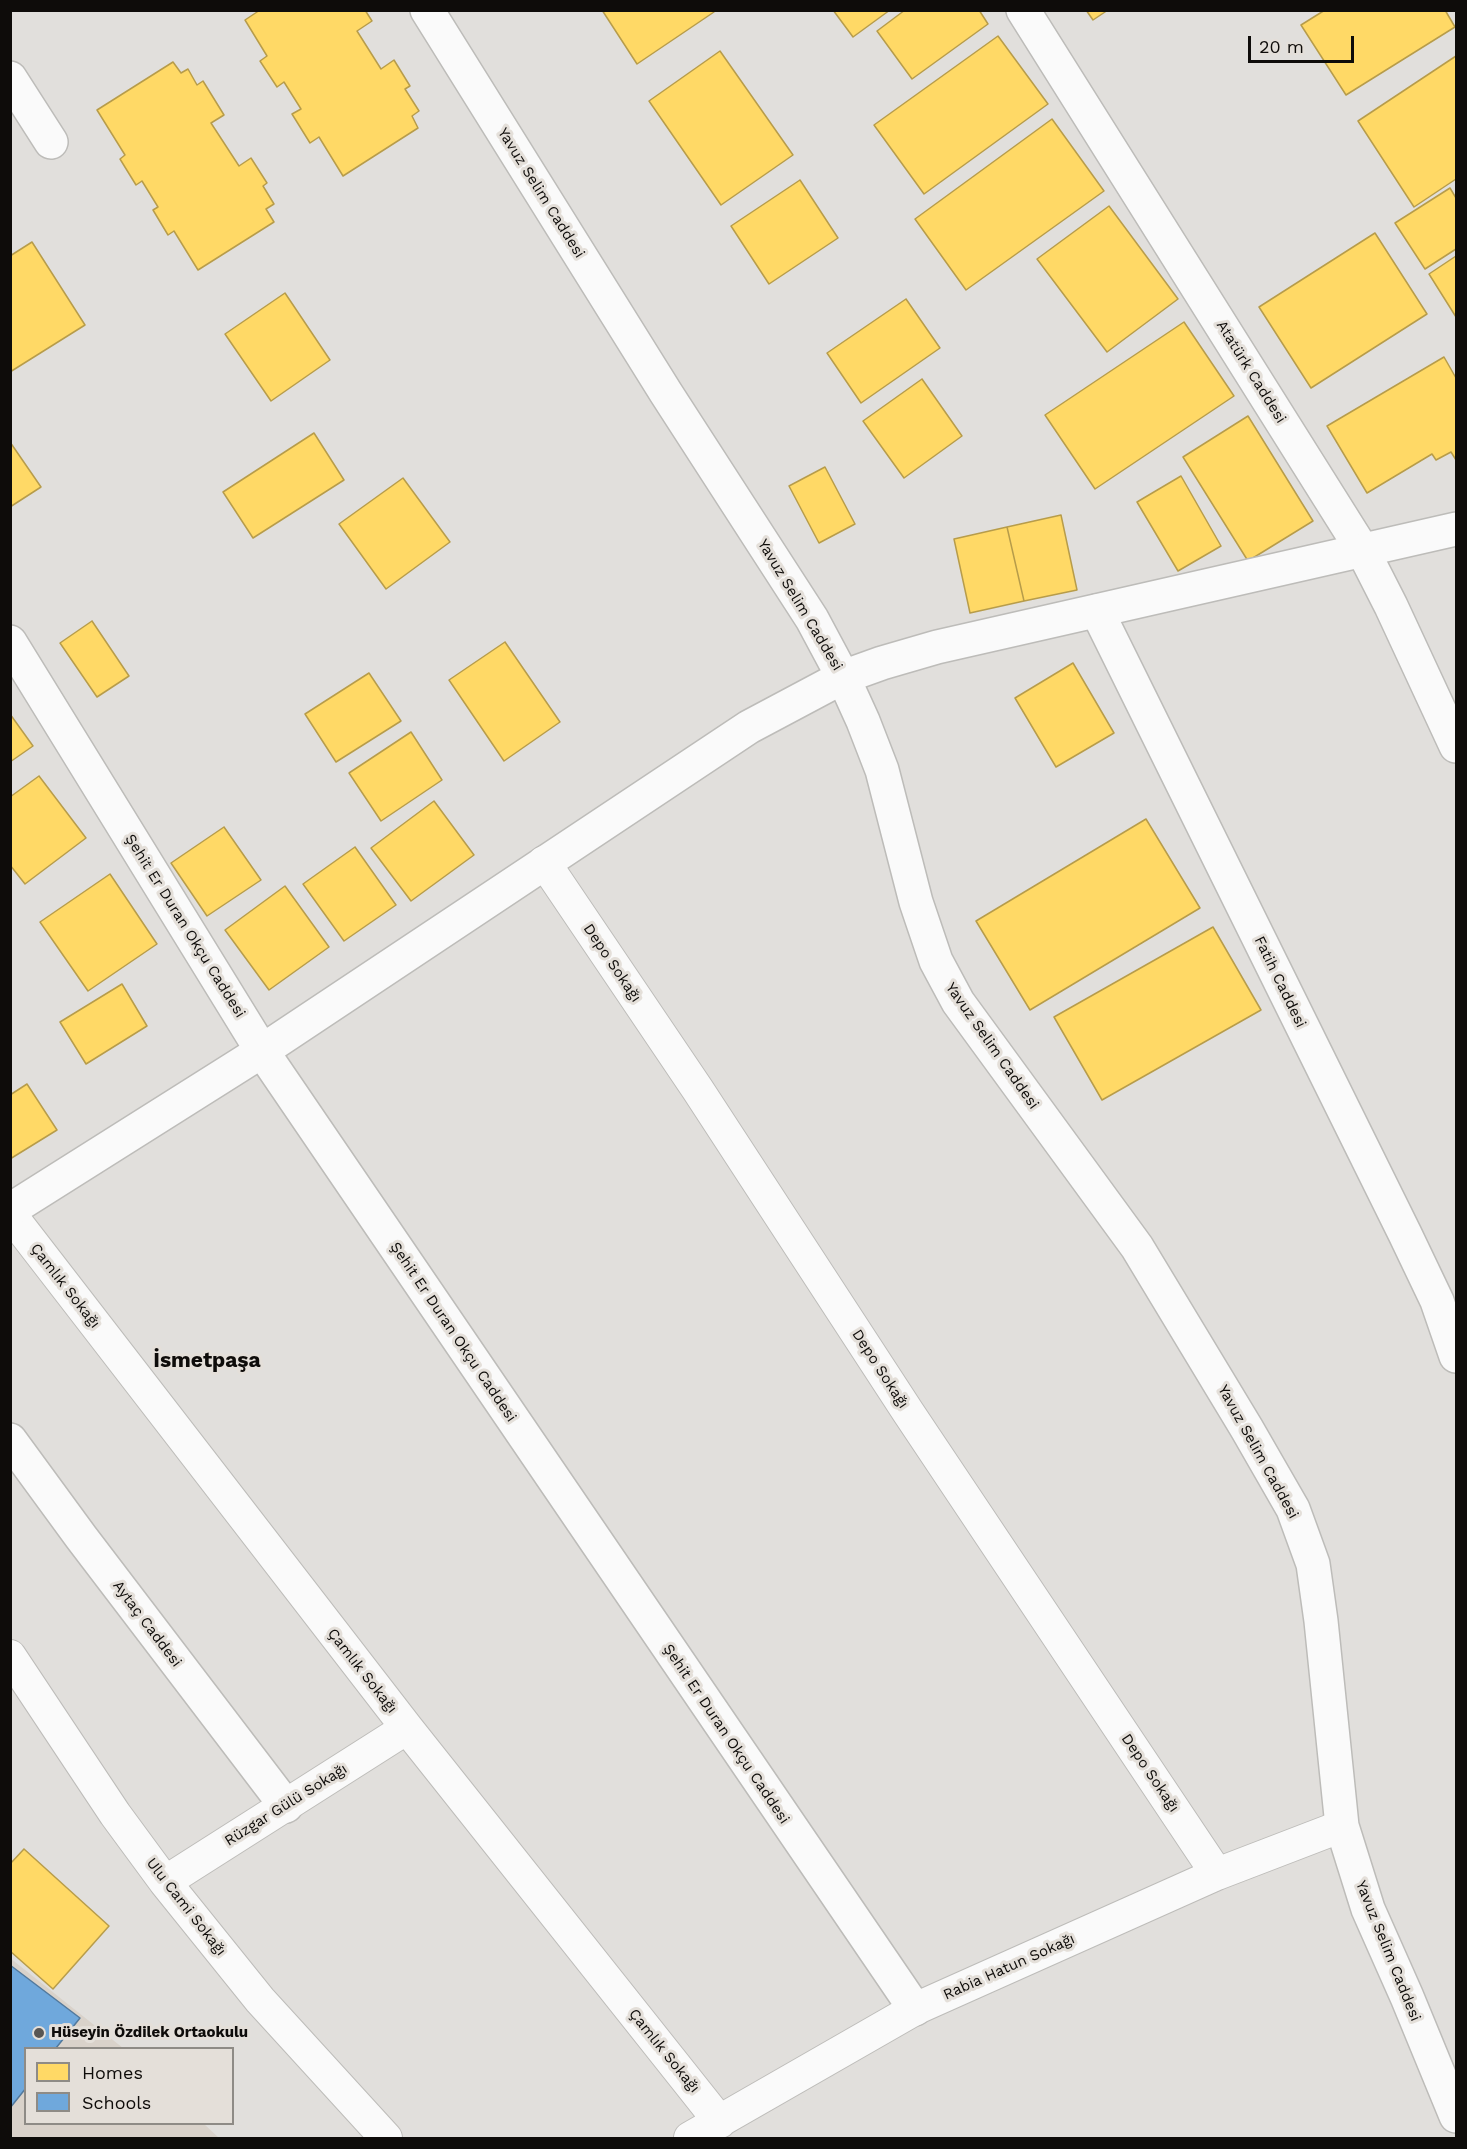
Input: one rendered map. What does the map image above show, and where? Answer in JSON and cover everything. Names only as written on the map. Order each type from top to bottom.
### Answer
[{"type":"street","name":"Yavuz Selim Caddesi","points":[[428,10],[666,393],[812,619],[843,677],[882,770],[916,902],[936,961],[958,1002],[1137,1247],[1293,1509],[1313,1563],[1315,1575],[1322,1621],[1342,1826],[1368,1909],[1407,1996],[1456,2116]]},
{"type":"street","name":"Atatürk Caddesi","points":[[1023,10],[1363,551],[1456,746]]},
{"type":"street","points":[[10,78],[51,142]]},
{"type":"street","points":[[10,1210],[262,1051],[749,727],[843,677],[937,647],[1456,529]]},
{"type":"street","name":"Fatih Caddesi","points":[[1097,611],[1437,1301],[1456,1356]]},
{"type":"street","name":"Şehit Er Duran Okçu Caddesi","points":[[10,642],[262,1051],[915,2009]]},
{"type":"street","name":"Depo Sokağı","points":[[544,862],[698,1090],[908,1412],[1217,1874]]},
{"type":"street","name":"Çamlık Sokağı","points":[[10,1215],[407,1728],[720,2122]]},
{"type":"street","name":"Aytaç Caddesi","points":[[10,1440],[285,1806]]},
{"type":"street","name":"Ulu Cami Sokağı","points":[[10,1656],[115,1814],[165,1882],[260,2000],[386,2139]]},
{"type":"street","name":"Rüzgar Gülü Sokağı","points":[[165,1882],[407,1728]]},
{"type":"street","name":"Rabia Hatun Sokağı","points":[[690,2139],[915,2009],[1217,1874],[1342,1826]]},
{"type":"shaded area","points":[[10,1958],[122,2047],[24,2047],[24,2125],[205,2125],[219,2138],[11,2138]]},
{"type":"building: Homes","points":[[260,10],[365,10],[372,21],[357,31],[381,69],[394,60],[410,86],[405,89],[419,111],[412,116],[418,128],[343,176],[319,137],[310,143],[292,114],[301,109],[284,82],[277,87],[260,61],[267,56],[245,20]]},
{"type":"building: Homes","points":[[602,10],[713,10],[714,12],[637,64]]},
{"type":"building: Homes","points":[[833,10],[890,10],[853,37]]},
{"type":"building: Homes","points":[[905,10],[979,10],[988,24],[912,79],[877,31]]},
{"type":"building: Homes","points":[[1086,10],[1108,10],[1093,20]]},
{"type":"building: Homes","points":[[1325,10],[1445,10],[1455,27],[1346,95],[1301,25]]},
{"type":"building: Homes","points":[[998,36],[1048,104],[924,194],[874,125]]},
{"type":"building: Homes","points":[[720,51],[793,155],[721,205],[649,101]]},
{"type":"building: Homes","points":[[1456,56],[1456,179],[1414,207],[1358,121]]},
{"type":"building: Homes","points":[[173,62],[181,73],[188,69],[197,85],[203,81],[224,115],[211,123],[239,166],[251,158],[267,183],[263,186],[274,204],[266,209],[274,222],[198,270],[174,231],[168,235],[153,210],[158,207],[142,181],[136,185],[120,159],[125,155],[97,110]]},
{"type":"building: Homes","points":[[1052,119],[1104,191],[966,290],[915,219]]},
{"type":"building: Homes","points":[[800,180],[838,238],[769,284],[731,226]]},
{"type":"building: Homes","points":[[1450,188],[1456,198],[1456,249],[1425,269],[1395,223]]},
{"type":"building: Homes","points":[[1109,206],[1178,299],[1107,352],[1037,259]]},
{"type":"building: Homes","points":[[1375,233],[1427,314],[1311,388],[1259,307]]},
{"type":"building: Homes","points":[[32,242],[85,325],[10,372],[10,256]]},
{"type":"building: Homes","points":[[1456,256],[1456,317],[1429,274]]},
{"type":"building: Homes","points":[[285,293],[330,360],[271,401],[225,334]]},
{"type":"building: Homes","points":[[906,299],[940,348],[861,403],[827,353]]},
{"type":"building: Homes","points":[[1184,322],[1234,396],[1095,489],[1045,415]]},
{"type":"building: Homes","points":[[1444,357],[1456,378],[1456,460],[1451,452],[1436,460],[1432,454],[1367,493],[1327,426]]},
{"type":"building: Homes","points":[[922,379],[962,436],[904,478],[863,421]]},
{"type":"building: Homes","points":[[1248,416],[1313,521],[1248,561],[1183,457]]},
{"type":"building: Homes","points":[[314,433],[344,480],[253,538],[223,492]]},
{"type":"building: Homes","points":[[10,442],[41,487],[10,507]]},
{"type":"building: Homes","points":[[825,467],[855,524],[819,543],[789,486]]},
{"type":"building: Homes","points":[[1181,476],[1221,546],[1178,571],[1137,502]]},
{"type":"building: Homes","points":[[403,478],[450,542],[386,589],[339,524]]},
{"type":"building: Homes","points":[[1061,515],[1077,590],[1024,601],[1007,527]]},
{"type":"building: Homes","points":[[1007,527],[1024,601],[970,613],[954,539]]},
{"type":"building: Homes","points":[[92,621],[129,676],[97,697],[60,643]]},
{"type":"building: Homes","points":[[505,642],[560,722],[504,761],[449,680]]},
{"type":"building: Homes","points":[[1073,663],[1114,733],[1056,767],[1015,698]]},
{"type":"building: Homes","points":[[369,673],[401,721],[336,762],[305,714]]},
{"type":"building: Homes","points":[[10,714],[33,746],[10,762]]},
{"type":"building: Homes","points":[[411,732],[442,780],[381,821],[349,773]]},
{"type":"building: Homes","points":[[39,776],[86,838],[25,884],[10,865],[10,797]]},
{"type":"building: Homes","points":[[434,801],[474,855],[411,901],[371,848]]},
{"type":"building: Homes","points":[[1146,819],[1200,908],[1030,1010],[976,921]]},
{"type":"building: Homes","points":[[224,827],[261,880],[207,916],[171,863]]},
{"type":"building: Homes","points":[[355,847],[396,905],[344,941],[303,884]]},
{"type":"building: Homes","points":[[110,874],[157,944],[88,991],[40,922]]},
{"type":"building: Homes","points":[[285,886],[329,947],[269,990],[225,930]]},
{"type":"building: Homes","points":[[1213,927],[1261,1010],[1102,1100],[1054,1017]]},
{"type":"building: Homes","points":[[122,984],[147,1026],[86,1064],[60,1022]]},
{"type":"building: Homes","points":[[27,1084],[57,1130],[10,1159],[10,1095]]},
{"type":"building: Homes","points":[[24,1849],[109,1926],[53,1989],[10,1951],[10,1864]]},
{"type":"building: Schools","name":"Hüseyin Özdilek Ortaokulu","points":[[10,1965],[80,2018],[57,2047],[24,2047],[24,2090],[10,2108]]},
{"type":"place","name":"Hüseyin Özdilek Ortaokulu","points":[[39,2033]]},
{"type":"district","name":"İsmetpaşa","points":[[207,1361]]}]
